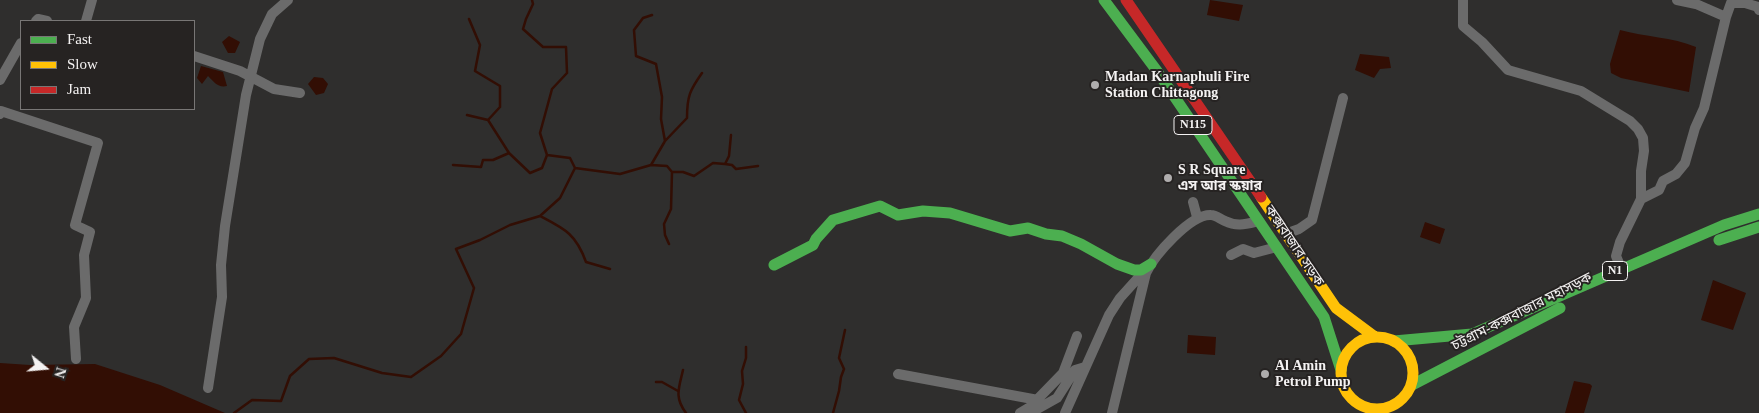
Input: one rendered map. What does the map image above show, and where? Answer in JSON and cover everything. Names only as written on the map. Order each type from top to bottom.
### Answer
[{"type":"main road","name":"কক্সবাজার সড়ক","points":[[1104,0],[1157,71],[1324,317],[1341,370]]},
{"type":"main road","name":"কক্সবাজার সড়ক","points":[[1126,0],[1336,308],[1375,337]]},
{"type":"main road","points":[[774,265],[814,245],[816,239],[833,220],[880,206],[898,215],[923,211],[950,213],[1010,231],[1028,228],[1046,234],[1062,236],[1117,264],[1134,270],[1141,270],[1151,264]]},
{"type":"main road","name":"চট্টগ্রাম-কক্সবাজার মহাসড়ক","points":[[1394,341],[1472,334],[1621,268],[1724,225],[1759,214]]},
{"type":"main road","name":"চট্টগ্রাম-কক্সবাজার মহাসড়ক","points":[[1412,385],[1506,335],[1606,287],[1723,238],[1759,227]]},
{"type":"main road","points":[[1402,413],[1404,398],[1412,385],[1414,377],[1411,360],[1401,346],[1388,338],[1375,337],[1359,342],[1352,347],[1341,370],[1342,384],[1357,408],[1380,410],[1389,408],[1404,398]]},
{"type":"street","points":[[86,20],[92,0]]},
{"type":"street","points":[[208,388],[222,297],[220,265],[225,226],[250,77],[260,39],[268,22],[272,14],[288,0]]},
{"type":"street","points":[[1463,0],[1462,26],[1482,42],[1508,70],[1581,91],[1630,121],[1638,129],[1643,138],[1644,151],[1641,171],[1641,199],[1626,229],[1616,256],[1621,268]]},
{"type":"street","points":[[1677,0],[1697,2],[1726,17]]},
{"type":"street","points":[[1641,199],[1659,190],[1663,181],[1676,174],[1684,162],[1704,108],[1731,3],[1745,3],[1758,6],[1759,10]]},
{"type":"street","points":[[0,80],[20,45]]},
{"type":"street","points":[[195,56],[240,71],[274,89],[300,93]]},
{"type":"street","points":[[1285,234],[1299,229],[1312,220],[1343,98]]},
{"type":"street","points":[[0,112],[98,143],[75,225],[90,232],[84,255],[86,298],[74,327],[76,359]]},
{"type":"street","points":[[1193,202],[1198,217]]},
{"type":"street","points":[[1065,413],[1084,367],[1109,315],[1120,298],[1179,232],[1198,217],[1213,215],[1239,226],[1259,221]]},
{"type":"street","points":[[1231,255],[1243,249],[1254,253],[1277,247]]},
{"type":"street","points":[[1112,413],[1146,273],[1151,264]]},
{"type":"street","points":[[1020,413],[1030,408],[1063,372],[1077,336]]},
{"type":"street","points":[[1030,413],[1057,398],[1075,370],[1084,367]]},
{"type":"street","points":[[898,374],[1038,400]]},
{"type":"shaded area","points":[[1210,0],[1243,5],[1239,21],[1207,15]]},
{"type":"shaded area","points":[[1620,30],[1678,41],[1696,47],[1689,92],[1621,78],[1611,73],[1610,64]]},
{"type":"shaded area","points":[[229,36],[240,42],[235,53],[228,53],[222,42]]},
{"type":"shaded area","points":[[1360,54],[1389,57],[1391,68],[1380,69],[1374,78],[1355,70]]},
{"type":"shaded area","points":[[201,66],[223,72],[227,86],[219,85],[208,76],[202,84],[197,78]]},
{"type":"shaded area","points":[[314,77],[323,78],[328,84],[324,93],[316,95],[308,84]]},
{"type":"shaded area","points":[[1425,222],[1445,229],[1440,244],[1420,237]]},
{"type":"shaded area","points":[[1713,280],[1746,293],[1733,330],[1701,320]]},
{"type":"shaded area","points":[[1188,335],[1216,337],[1215,355],[1187,353]]},
{"type":"shaded area","points":[[0,363],[30,365],[95,364],[160,385],[225,413],[0,413]]},
{"type":"shaded area","points":[[1574,381],[1592,386],[1584,413],[1565,413]]},
{"type":"waterway","points":[[532,0],[533,4],[523,29],[543,47],[566,47],[567,73],[552,89],[540,133],[547,155]]},
{"type":"waterway","points":[[652,15],[643,18],[634,30],[636,56],[656,64],[662,97],[661,119],[665,141]]},
{"type":"waterway","points":[[469,19],[480,45],[475,71],[500,86],[500,107],[488,120]]},
{"type":"waterway","points":[[651,165],[665,141],[687,118],[690,94],[702,73]]},
{"type":"waterway","points":[[467,115],[488,120],[509,153],[530,173],[542,168],[547,155],[570,158],[575,168]]},
{"type":"waterway","points":[[672,172],[683,172],[694,176],[713,163],[725,164],[729,156],[731,135]]},
{"type":"waterway","points":[[453,165],[481,167],[483,160],[493,160],[509,153]]},
{"type":"waterway","points":[[725,164],[732,165],[736,169],[758,166]]},
{"type":"waterway","points":[[234,413],[252,400],[281,401],[290,376],[309,359],[334,358],[382,373],[411,377],[441,356],[461,334],[474,288],[456,249],[480,240],[510,225],[540,216],[560,198],[575,168],[620,174],[651,165],[667,166],[672,172],[671,209],[664,224],[665,235],[669,244]]},
{"type":"waterway","points":[[540,216],[569,233],[578,245],[586,262],[610,269]]},
{"type":"waterway","points":[[833,413],[844,369],[839,358],[845,330]]},
{"type":"waterway","points":[[746,347],[746,358],[742,371],[743,384],[739,400],[746,413]]},
{"type":"waterway","points":[[683,370],[679,397],[686,413]]},
{"type":"waterway","points":[[656,382],[662,382],[678,391]]},
{"type":"traffic: fast","points":[[1104,0],[1157,71],[1324,317],[1341,370]]},
{"type":"traffic: fast","points":[[774,265],[813,245],[833,220],[880,206],[898,215],[923,211],[950,213],[1010,231],[1028,228],[1046,234],[1062,236],[1117,264],[1134,270],[1141,270],[1151,264]]},
{"type":"traffic: fast","points":[[1394,341],[1472,334],[1724,225],[1759,214]]},
{"type":"traffic: fast","points":[[1719,240],[1759,227]]},
{"type":"traffic: fast","points":[[1412,385],[1560,308]]},
{"type":"traffic: slow","points":[[1261,197],[1336,308],[1375,337]]},
{"type":"traffic: slow","points":[[1384,337],[1403,347],[1411,359],[1413,373],[1411,387],[1403,399],[1391,407],[1370,409],[1351,399],[1343,387],[1341,366],[1351,347],[1363,339],[1384,337]]},
{"type":"traffic: jam","points":[[1126,0],[1261,197]]},
{"type":"place","name":"Madan Karnaphuli Fire Station Chittagong","points":[[1095,85]]},
{"type":"place","name":"S R Square এস আর স্কয়ার","points":[[1168,178]]},
{"type":"place","name":"Al Amin Petrol Pump","points":[[1265,374]]}]
